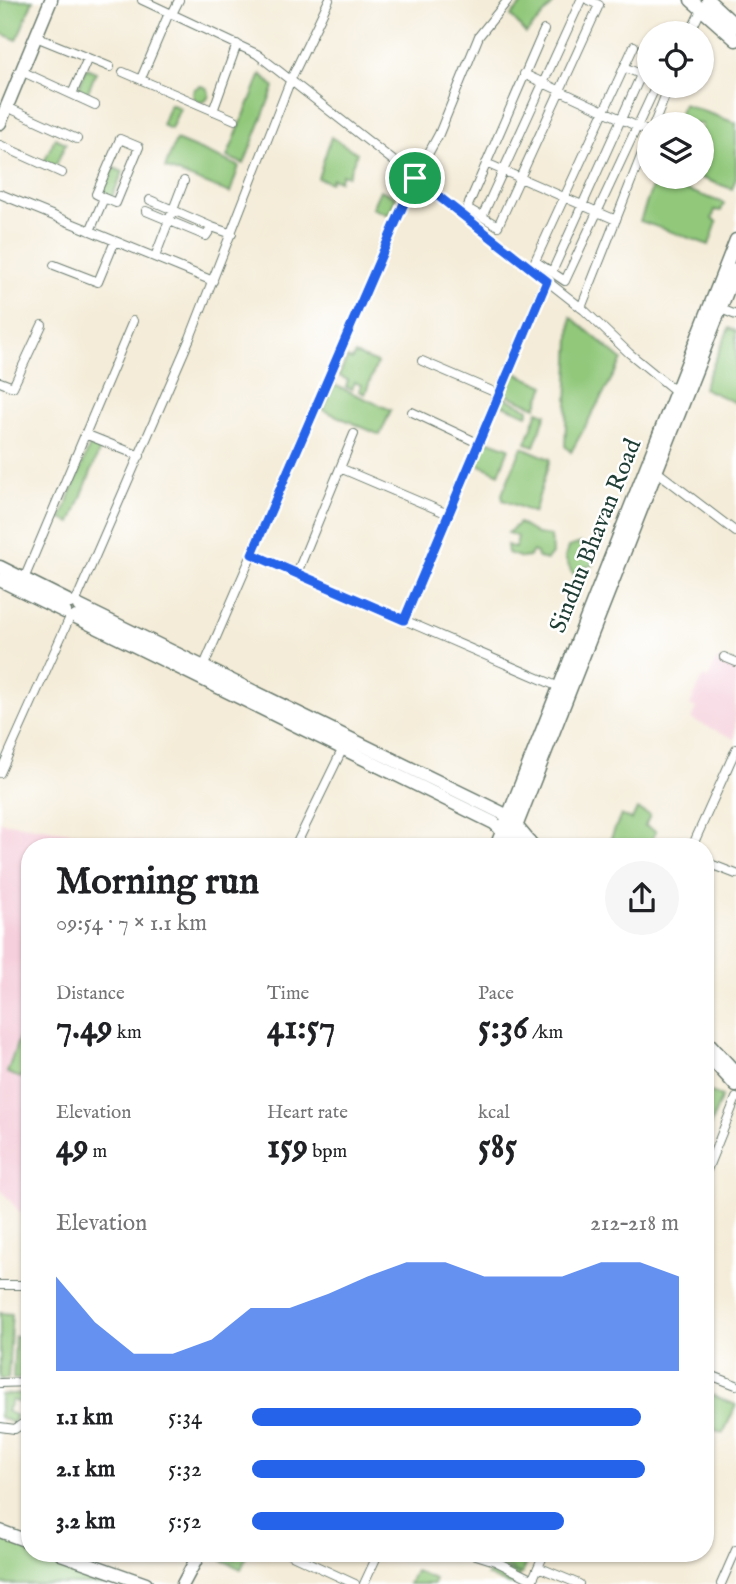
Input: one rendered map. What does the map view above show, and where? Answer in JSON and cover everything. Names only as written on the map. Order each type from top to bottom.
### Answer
[{"type":"main road","points":[[0,122],[5,103],[51,0]]},
{"type":"main road","points":[[702,2],[736,26]]},
{"type":"main road","points":[[702,2],[736,40]]},
{"type":"main road","name":"Sindhu Bhavan Road","points":[[511,834],[715,306],[736,240]]},
{"type":"main road","name":"Sindhu Bhavan Road","points":[[715,306],[736,269]]},
{"type":"main road","name":"Sindhu Bhavan Road","points":[[511,834],[559,687],[652,468]]},
{"type":"main road","points":[[0,567],[73,609]]},
{"type":"main road","points":[[0,580],[73,609],[346,743],[511,834]]},
{"type":"main road","points":[[714,1049],[736,1073]]},
{"type":"main road","points":[[714,1062],[736,1086]]},
{"type":"main road","points":[[0,1531],[21,1539]]},
{"type":"main road","points":[[84,1562],[146,1584]]},
{"type":"main road","points":[[183,1584],[195,1562]]},
{"type":"main road","points":[[192,1584],[203,1562]]},
{"type":"street","points":[[142,0],[237,44],[291,79],[492,239],[549,276],[565,281],[650,98]]},
{"type":"street","points":[[143,74],[179,0]]},
{"type":"street","points":[[0,773],[140,456],[232,234],[291,79],[328,0]]},
{"type":"street","points":[[201,672],[415,178],[439,134],[479,36],[508,0]]},
{"type":"street","points":[[482,217],[581,0]]},
{"type":"street","points":[[492,239],[599,5],[588,0]]},
{"type":"street","points":[[695,21],[702,2]]},
{"type":"street","points":[[498,226],[467,208],[544,30]]},
{"type":"street","points":[[36,37],[110,67]]},
{"type":"street","points":[[213,111],[237,44]]},
{"type":"street","points":[[634,46],[535,261],[581,307],[681,394]]},
{"type":"street","points":[[72,94],[88,58]]},
{"type":"street","points":[[624,67],[637,73]]},
{"type":"street","points":[[21,71],[95,105]]},
{"type":"street","points":[[123,72],[235,120]]},
{"type":"street","points":[[524,74],[636,126]]},
{"type":"street","points":[[404,620],[549,276],[637,91]]},
{"type":"street","points":[[5,103],[77,139]]},
{"type":"street","points":[[120,139],[139,147],[116,203],[104,198],[96,194],[120,139]]},
{"type":"street","points":[[0,145],[62,173]]},
{"type":"street","points":[[485,163],[616,220]]},
{"type":"street","points":[[581,307],[637,165]]},
{"type":"street","points":[[155,257],[184,181]]},
{"type":"street","points":[[0,194],[213,281]]},
{"type":"street","points":[[90,231],[104,198]]},
{"type":"street","points":[[150,200],[232,234]]},
{"type":"street","points":[[146,211],[206,236],[212,226]]},
{"type":"street","points":[[54,265],[98,282],[114,241]]},
{"type":"street","points":[[715,306],[736,315]]},
{"type":"street","points":[[24,579],[133,321]]},
{"type":"street","points":[[0,382],[13,387],[42,326]]},
{"type":"street","points":[[422,361],[499,394]]},
{"type":"street","points":[[412,412],[478,443]]},
{"type":"street","points":[[85,434],[140,456]]},
{"type":"street","points":[[297,573],[354,434]]},
{"type":"street","points":[[340,468],[448,514]]},
{"type":"street","points":[[652,468],[736,532]]},
{"type":"street","points":[[252,554],[559,687]]},
{"type":"street","points":[[724,657],[736,662]]},
{"type":"street","points":[[299,838],[346,743]]},
{"type":"street","points":[[696,838],[736,749]]},
{"type":"street","points":[[714,865],[736,874]]},
{"type":"street","points":[[714,1152],[736,1097]]},
{"type":"street","points":[[0,1285],[21,1285]]},
{"type":"street","points":[[714,1376],[736,1385]]},
{"type":"street","points":[[0,1383],[21,1382]]},
{"type":"street","points":[[0,1427],[15,1429],[21,1425]]},
{"type":"street","points":[[721,1584],[736,1550]]},
{"type":"street","points":[[307,1562],[355,1584]]},
{"type":"street","points":[[364,1584],[374,1562]]},
{"type":"street","points":[[498,1562],[532,1582],[540,1562]]},
{"type":"street","points":[[538,1567],[579,1584]]},
{"type":"shaded area","points":[[717,659],[736,667],[735,739],[691,719],[696,708],[690,705],[703,677],[708,679]]},
{"type":"shaded area","points":[[0,822],[113,838],[21,838],[21,1214],[0,1189]]},
{"type":"green space","points":[[0,0],[33,0],[17,40],[0,33]]},
{"type":"green space","points":[[525,0],[557,0],[526,34],[511,16]]},
{"type":"green space","points":[[86,68],[96,72],[87,94],[78,90]]},
{"type":"green space","points":[[261,74],[274,87],[244,164],[227,157]]},
{"type":"green space","points":[[201,86],[207,88],[207,100],[201,102],[195,100],[193,94],[195,88]]},
{"type":"green space","points":[[170,104],[180,108],[171,129],[162,125]]},
{"type":"green space","points":[[683,104],[705,112],[680,112]]},
{"type":"green space","points":[[714,115],[736,123],[736,178],[732,189],[714,182]]},
{"type":"green space","points":[[331,137],[357,153],[348,176],[342,174],[339,181],[332,178],[330,183],[318,178]]},
{"type":"green space","points":[[55,138],[66,143],[55,167],[44,162]]},
{"type":"green space","points":[[176,140],[239,166],[230,193],[165,168]]},
{"type":"green space","points":[[114,168],[123,172],[112,197],[102,192]]},
{"type":"green space","points":[[651,189],[684,189],[724,203],[721,211],[715,210],[712,219],[717,222],[709,245],[640,221]]},
{"type":"green space","points":[[380,190],[396,197],[388,215],[372,208]]},
{"type":"green space","points":[[571,317],[622,360],[571,452],[565,446]]},
{"type":"green space","points":[[729,328],[736,331],[736,403],[703,388]]},
{"type":"green space","points":[[355,354],[377,363],[365,394],[359,391],[361,385],[355,382],[352,389],[346,387],[348,380],[339,376],[347,358],[352,360]]},
{"type":"green space","points":[[511,371],[545,386],[536,407],[502,393]]},
{"type":"green space","points":[[334,385],[391,410],[380,435],[323,410]]},
{"type":"green space","points":[[501,396],[529,409],[527,415],[498,403]]},
{"type":"green space","points":[[538,411],[546,414],[534,446],[526,443]]},
{"type":"green space","points":[[484,439],[509,448],[499,474],[476,463]]},
{"type":"green space","points":[[90,445],[100,449],[71,523],[61,519]]},
{"type":"green space","points":[[522,447],[550,459],[534,513],[503,500],[502,494]]},
{"type":"green space","points":[[519,523],[537,534],[551,536],[552,554],[547,560],[538,558],[533,551],[529,557],[522,558],[508,553],[507,545],[515,548],[518,537],[508,533]]},
{"type":"green space","points":[[581,543],[591,547],[593,565],[585,567],[580,576],[572,573],[565,558],[568,547]]},
{"type":"green space","points":[[637,809],[650,815],[645,826],[656,831],[653,838],[611,838],[621,815],[632,820]]},
{"type":"green space","points":[[21,1032],[21,1078],[7,1073]]},
{"type":"green space","points":[[714,1093],[722,1096],[714,1116]]},
{"type":"green space","points":[[0,1313],[12,1314],[8,1379],[0,1379]]},
{"type":"green space","points":[[15,1336],[21,1336],[21,1379],[13,1379]]},
{"type":"green space","points":[[21,1393],[21,1404],[12,1400],[7,1411],[16,1416],[13,1423],[0,1417],[0,1395]]},
{"type":"green space","points":[[714,1396],[736,1405],[723,1434],[714,1430]]},
{"type":"green space","points":[[0,1538],[21,1547],[21,1562],[56,1562],[107,1584],[0,1584]]},
{"type":"green space","points":[[226,1562],[244,1562],[241,1569]]},
{"type":"green space","points":[[496,1562],[527,1562],[522,1574]]},
{"type":"green space","points":[[497,1566],[519,1575],[515,1584],[507,1584],[487,1575]]},
{"type":"green space","points":[[415,1571],[435,1579],[433,1584],[409,1584]]},
{"type":"route","points":[[415,178],[547,281],[404,620],[252,554],[415,178]]}]
